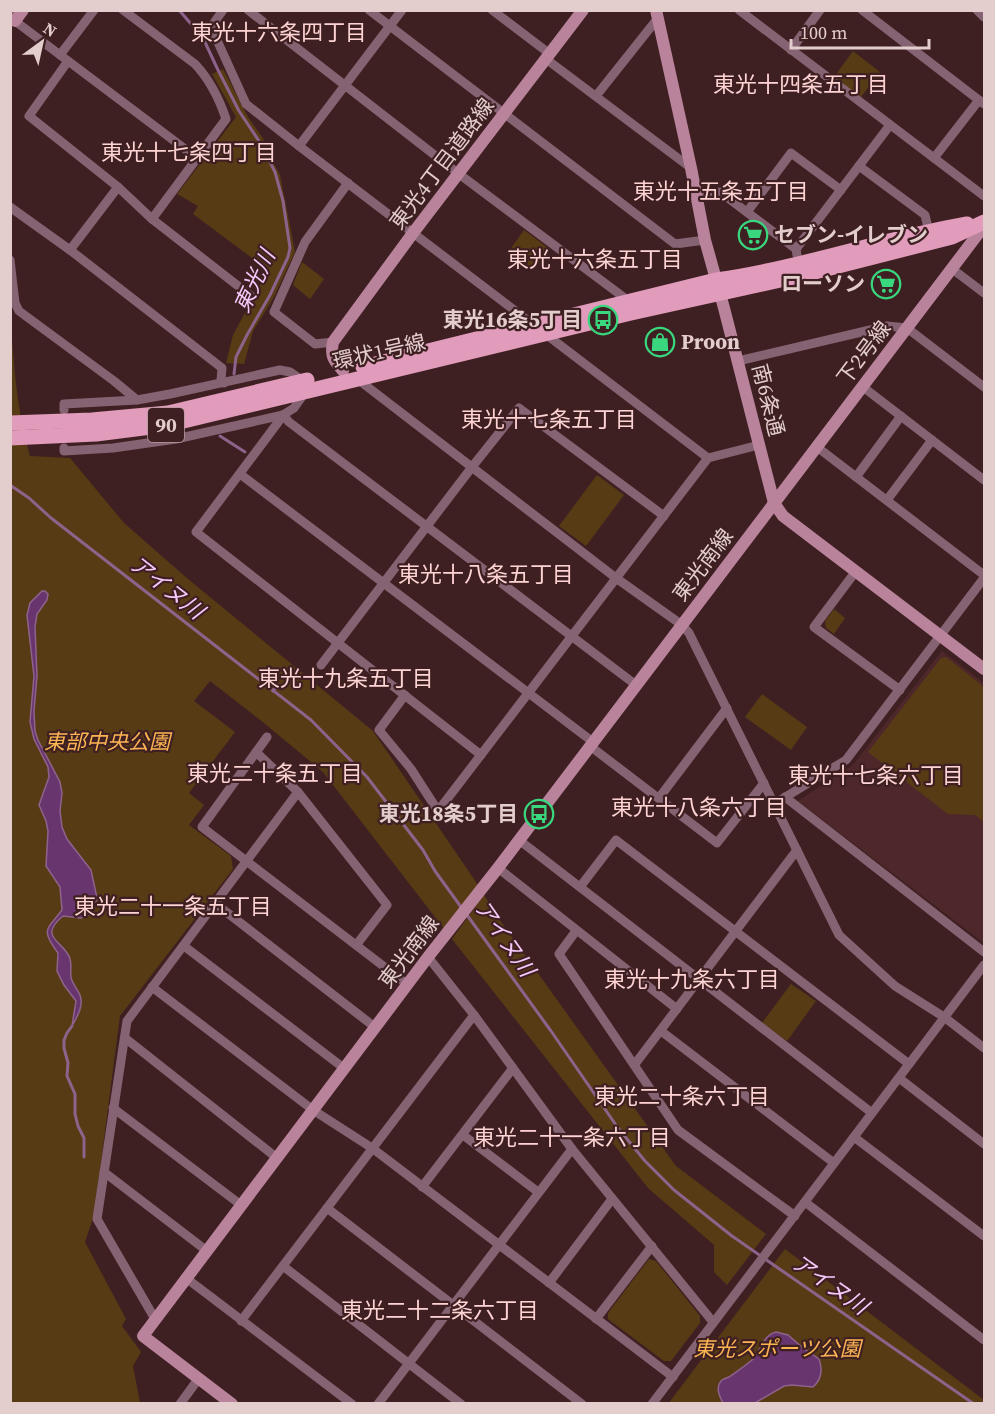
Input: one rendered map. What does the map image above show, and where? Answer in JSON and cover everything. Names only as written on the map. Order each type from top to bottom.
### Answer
[{"type":"main road","name":"環状1号線","points":[[304,386],[357,379],[544,334],[631,307],[718,286],[799,262],[929,232],[984,223]]},
{"type":"main road","name":"環状1号線","points":[[799,262],[952,237],[984,223]]},
{"type":"main road","name":"環状1号線","points":[[16,431],[96,434],[167,425],[304,386],[343,372],[532,324],[631,307]]},
{"type":"street","points":[[23,10],[12,21],[197,158]]},
{"type":"street","points":[[94,10],[29,116],[118,187],[152,219],[250,296]]},
{"type":"street","points":[[123,10],[195,64],[218,98],[226,119],[152,219]]},
{"type":"street","points":[[223,10],[212,27],[246,104],[708,458]]},
{"type":"street","points":[[248,10],[631,307]]},
{"type":"street","points":[[369,10],[675,244],[705,240]]},
{"type":"street","points":[[299,146],[402,10]]},
{"type":"street","points":[[492,10],[596,96],[691,168]]},
{"type":"street","name":"東光4丁目道路線","points":[[333,342],[583,10]]},
{"type":"street","points":[[739,10],[984,195]]},
{"type":"street","points":[[791,50],[820,10]]},
{"type":"street","points":[[862,10],[982,102],[934,158]]},
{"type":"street","points":[[976,10],[984,17]]},
{"type":"street","points":[[596,96],[657,14]]},
{"type":"street","name":"南6条通","points":[[657,14],[705,240],[774,503],[783,516],[984,669]]},
{"type":"street","points":[[696,194],[720,192],[747,212],[799,262],[841,190],[890,125]]},
{"type":"street","points":[[747,212],[791,153],[841,190]]},
{"type":"street","points":[[859,166],[925,215],[929,232]]},
{"type":"street","points":[[348,183],[305,242],[274,312],[315,344],[333,342],[331,351],[333,359],[343,372],[357,379],[616,578],[682,625],[689,633],[727,708],[839,935],[896,986],[944,1017],[984,1048]]},
{"type":"street","points":[[70,250],[118,187]]},
{"type":"street","points":[[10,207],[70,250],[222,368],[221,380],[224,382]]},
{"type":"street","name":"下2号線","points":[[774,503],[984,223]]},
{"type":"street","points":[[10,260],[15,303],[19,311],[114,381],[136,400]]},
{"type":"street","points":[[951,268],[984,293]]},
{"type":"street","points":[[738,361],[887,326],[907,328],[984,387]]},
{"type":"street","points":[[64,407],[136,400],[280,370],[291,372],[304,386],[294,408],[283,415],[176,439],[113,448],[64,450]]},
{"type":"street","points":[[862,387],[984,480]]},
{"type":"street","points":[[321,665],[519,408],[664,516]]},
{"type":"street","points":[[283,415],[196,532],[481,755]]},
{"type":"street","points":[[283,415],[289,422],[636,685]]},
{"type":"street","points":[[856,477],[901,416]]},
{"type":"street","points":[[887,500],[932,440]]},
{"type":"street","points":[[405,695],[379,730],[411,769],[438,812],[708,458],[759,445]]},
{"type":"street","points":[[774,804],[846,760],[984,576],[817,447]]},
{"type":"street","points":[[240,474],[528,694],[717,843],[764,783]]},
{"type":"street","name":"東光南線","points":[[232,1404],[143,1336],[774,503]]},
{"type":"street","points":[[855,571],[814,627],[900,690]]},
{"type":"street","points":[[659,798],[727,708]]},
{"type":"street","points":[[267,737],[202,827],[408,985]]},
{"type":"street","points":[[256,752],[298,792],[387,905],[357,944]]},
{"type":"street","points":[[155,1319],[97,1219],[127,1021],[248,862],[298,792]]},
{"type":"street","points":[[785,797],[984,952]]},
{"type":"street","points":[[519,840],[872,1113]]},
{"type":"street","points":[[580,887],[616,840],[909,1064]]},
{"type":"street","points":[[635,1064],[797,850]]},
{"type":"street","points":[[498,868],[677,1009]]},
{"type":"street","points":[[216,904],[376,1028]]},
{"type":"street","points":[[576,931],[559,954],[678,1130],[795,1216]]},
{"type":"street","points":[[184,946],[345,1069]]},
{"type":"street","points":[[428,957],[474,1015],[572,1149],[713,1322]]},
{"type":"street","points":[[652,1404],[984,965]]},
{"type":"street","points":[[152,987],[313,1110],[372,1148],[673,1377]]},
{"type":"street","points":[[241,1321],[474,1015]]},
{"type":"street","points":[[661,1031],[834,1163]]},
{"type":"street","points":[[125,1038],[277,1158]]},
{"type":"street","points":[[423,1187],[513,1068]]},
{"type":"street","points":[[899,1078],[984,1144]]},
{"type":"street","points":[[113,1108],[241,1204]]},
{"type":"street","points":[[463,1135],[538,1192]]},
{"type":"street","points":[[854,1137],[984,1236]]},
{"type":"street","points":[[378,1404],[572,1149]]},
{"type":"street","points":[[104,1172],[207,1251]]},
{"type":"street","points":[[549,1283],[612,1199]]},
{"type":"street","points":[[805,1202],[984,1340]]},
{"type":"street","points":[[327,1208],[582,1404]]},
{"type":"street","points":[[596,1319],[652,1246]]},
{"type":"street","points":[[283,1266],[461,1404]]},
{"type":"street","points":[[186,1278],[352,1404]]},
{"type":"street","points":[[180,1404],[199,1378]]},
{"type":"shaded area","points":[[42,591],[48,594],[47,600],[37,614],[35,627],[37,676],[35,731],[60,782],[62,827],[67,839],[91,870],[97,898],[94,910],[88,915],[81,918],[63,916],[55,923],[52,930],[52,935],[70,959],[71,978],[81,999],[79,1011],[72,1026],[76,1001],[57,971],[58,953],[47,934],[49,926],[62,910],[60,887],[46,866],[48,831],[39,805],[49,777],[48,767],[34,739],[30,722],[34,676],[27,615],[30,603]]},
{"type":"shaded area","points":[[942,651],[984,683],[984,943],[798,801],[853,765]]},
{"type":"shaded area","points":[[776,1332],[788,1335],[819,1359],[821,1374],[816,1384],[813,1387],[784,1386],[755,1403],[723,1403],[718,1389],[721,1381],[752,1360],[768,1336]]},
{"type":"green space","points":[[853,51],[880,72],[861,97],[834,77]]},
{"type":"green space","points":[[223,69],[248,117],[271,150],[274,164],[280,175],[295,252],[274,297],[253,331],[244,364],[226,363],[233,335],[268,270],[193,214],[198,206],[177,194],[236,117],[212,74]]},
{"type":"green space","points":[[524,230],[548,248],[530,271],[507,254]]},
{"type":"green space","points":[[302,262],[324,279],[310,299],[293,285]]},
{"type":"green space","name":"東部中央公園","points":[[10,314],[14,368],[30,456],[70,458],[124,523],[188,579],[373,731],[478,885],[445,930],[323,772],[210,681],[194,701],[235,732],[189,793],[204,805],[189,825],[231,856],[233,869],[120,1016],[94,1215],[85,1242],[126,1319],[122,1326],[141,1352],[133,1366],[140,1403],[11,1403]]},
{"type":"green space","points":[[597,475],[624,495],[586,546],[559,526]]},
{"type":"green space","points":[[834,609],[845,618],[834,634],[826,628],[825,621]]},
{"type":"green space","points":[[946,657],[984,687],[984,822],[975,815],[948,814],[868,752],[941,658]]},
{"type":"green space","points":[[762,694],[807,727],[791,750],[745,717]]},
{"type":"green space","points":[[484,895],[676,1166],[766,1234],[727,1285],[714,1272],[714,1245],[648,1188],[452,939]]},
{"type":"green space","points":[[791,984],[816,1001],[787,1041],[762,1023]]},
{"type":"green space","name":"東光スポーツ公園","points":[[785,1249],[984,1400],[984,1404],[668,1404]]},
{"type":"green space","points":[[649,1259],[656,1261],[700,1316],[700,1323],[671,1361],[664,1361],[608,1319],[608,1313]]},
{"type":"waterway","name":"東光川","points":[[179,10],[203,38],[239,111],[261,144],[275,172],[283,201],[290,248],[288,257],[236,357],[234,374]]},
{"type":"waterway","name":"東光川","points":[[220,436],[245,452]]},
{"type":"waterway","name":"アイヌ川","points":[[10,485],[311,720],[367,777],[423,850],[461,907]]},
{"type":"waterway","name":"アイヌ川","points":[[273,691],[278,685]]},
{"type":"waterway","name":"アイヌ川","points":[[467,915],[618,1128],[645,1161],[674,1190],[732,1236],[974,1404]]},
{"type":"waterway","points":[[72,1026],[64,1040],[64,1048],[68,1063],[67,1076],[75,1094],[75,1114],[84,1138],[84,1157]]},
{"type":"place","name":"セブン-イレブン","points":[[753,235]]},
{"type":"place","name":"ローソン","points":[[886,284]]},
{"type":"place","name":"東光16条5丁目","points":[[603,320]]},
{"type":"place","name":"Proon","points":[[660,342]]},
{"type":"place","name":"東光18条5丁目","points":[[539,814]]},
{"type":"district","name":"東光十六条四丁目","points":[[279,32]]},
{"type":"district","name":"東光十四条五丁目","points":[[801,84]]},
{"type":"district","name":"東光十七条四丁目","points":[[189,152]]},
{"type":"district","name":"東光十五条五丁目","points":[[721,191]]},
{"type":"district","name":"東光十六条五丁目","points":[[595,259]]},
{"type":"district","name":"東光十七条五丁目","points":[[549,419]]},
{"type":"district","name":"東光十八条五丁目","points":[[486,574]]},
{"type":"district","name":"東光十九条五丁目","points":[[346,678]]},
{"type":"district","name":"東光二十条五丁目","points":[[275,773]]},
{"type":"district","name":"東光十七条六丁目","points":[[876,775]]},
{"type":"district","name":"東光十八条六丁目","points":[[699,807]]},
{"type":"district","name":"東光二十一条五丁目","points":[[173,906]]},
{"type":"district","name":"東光十九条六丁目","points":[[692,979]]},
{"type":"district","name":"東光二十条六丁目","points":[[682,1096]]},
{"type":"district","name":"東光二十一条六丁目","points":[[572,1137]]},
{"type":"district","name":"東光二十二条六丁目","points":[[440,1310]]}]
